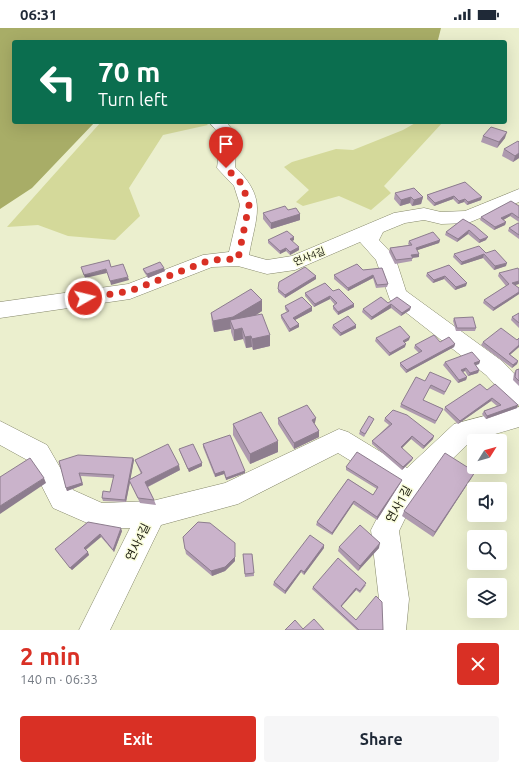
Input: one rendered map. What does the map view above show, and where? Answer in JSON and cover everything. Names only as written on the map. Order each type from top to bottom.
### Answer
[{"type":"street","points":[[219,124],[229,136],[226,168],[242,184],[249,205],[238,259]]},
{"type":"street","name":"연사4길","points":[[0,310],[130,291],[210,260],[238,259],[267,267],[296,263],[401,217],[424,214],[441,218],[468,217],[519,195]]},
{"type":"street","points":[[376,228],[368,241],[385,257],[397,295],[494,368],[519,395]]},
{"type":"street","name":"연사1길","points":[[391,630],[394,599],[385,530],[409,483],[463,432],[519,417]]},
{"type":"street","name":"연사4길","points":[[0,432],[38,453],[63,498],[101,516],[152,514],[94,630]]},
{"type":"street","points":[[152,514],[230,495],[339,440],[409,483]]},
{"type":"green space","points":[[0,28],[441,28],[438,40],[12,40],[12,124],[93,124],[32,188],[0,209]]},
{"type":"green space","points":[[99,124],[208,125],[163,135],[129,188],[140,216],[115,240],[68,236],[38,225],[7,227]]},
{"type":"green space","points":[[414,124],[441,124],[384,186],[391,193],[371,210],[339,196],[303,206],[296,202],[309,190],[284,167],[292,162],[336,149],[353,150],[403,130]]},
{"type":"building","points":[[491,127],[507,132],[499,142],[483,136]]},
{"type":"building","points":[[518,141],[519,153],[515,156],[504,149]]},
{"type":"building","points":[[465,182],[482,197],[468,202],[465,199],[459,201],[454,196],[435,203],[427,195]]},
{"type":"building","points":[[414,188],[423,197],[414,200],[411,197],[401,200],[395,193]]},
{"type":"building","points":[[511,201],[519,206],[519,218],[512,213],[501,218],[506,222],[495,227],[481,217]]},
{"type":"building","points":[[285,206],[288,210],[296,208],[300,214],[271,223],[263,213]]},
{"type":"building","points":[[463,219],[475,226],[488,237],[480,240],[469,230],[458,239],[446,232]]},
{"type":"building","points":[[519,223],[519,235],[509,228]]},
{"type":"building","points":[[287,231],[294,237],[290,239],[299,247],[290,252],[286,248],[280,251],[268,240]]},
{"type":"building","points":[[433,232],[440,240],[416,248],[419,254],[411,255],[413,258],[396,260],[390,248],[412,245],[409,241]]},
{"type":"building","points":[[479,246],[486,253],[495,250],[507,263],[495,266],[484,254],[462,262],[454,254]]},
{"type":"building","points":[[109,260],[111,267],[123,264],[128,277],[110,281],[106,269],[84,275],[81,267]]},
{"type":"building","points":[[160,262],[164,268],[147,274],[143,269]]},
{"type":"building","points":[[357,264],[363,270],[382,268],[388,284],[377,285],[373,275],[348,288],[334,275]]},
{"type":"building","points":[[449,265],[467,283],[456,287],[445,276],[434,280],[427,273]]},
{"type":"building","points":[[305,267],[316,276],[285,295],[278,289],[279,282]]},
{"type":"building","points":[[518,268],[519,281],[512,283],[519,288],[519,292],[494,308],[484,300],[509,284],[499,273]]},
{"type":"building","points":[[325,283],[333,291],[339,289],[354,304],[338,312],[333,306],[337,303],[330,296],[315,304],[305,293]]},
{"type":"building","points":[[251,289],[262,300],[233,317],[213,321],[211,313]]},
{"type":"building","points":[[302,297],[312,307],[293,318],[299,324],[290,329],[281,315],[289,311],[285,306]]},
{"type":"building","points":[[381,297],[388,303],[397,297],[411,307],[402,313],[391,304],[372,317],[363,309]]},
{"type":"building","points":[[519,313],[519,323],[512,317]]},
{"type":"building","points":[[262,314],[270,335],[252,339],[251,336],[245,337],[242,328],[234,330],[230,320]]},
{"type":"building","points":[[348,316],[356,325],[341,333],[333,325]]},
{"type":"building","points":[[473,317],[476,328],[457,328],[454,318]]},
{"type":"building","points":[[400,326],[410,337],[403,341],[406,344],[390,353],[376,338]]},
{"type":"building","points":[[501,328],[517,340],[519,338],[519,345],[509,354],[518,361],[513,365],[483,342]]},
{"type":"building","points":[[434,335],[440,342],[449,337],[455,344],[407,370],[400,363],[422,351],[415,345]]},
{"type":"building","points":[[472,352],[480,361],[474,363],[479,370],[470,373],[466,368],[461,370],[467,377],[459,380],[445,362]]},
{"type":"building","points":[[519,369],[519,381],[515,377],[516,370]]},
{"type":"building","points":[[430,372],[451,381],[445,392],[431,385],[423,400],[443,409],[436,421],[401,404],[416,377],[425,381]]},
{"type":"building","points":[[480,384],[487,390],[495,384],[518,405],[487,416],[484,411],[501,405],[492,398],[460,421],[445,407]]},
{"type":"building","points":[[307,405],[316,418],[312,420],[319,431],[294,443],[278,418]]},
{"type":"building","points":[[393,410],[407,415],[434,436],[424,446],[412,436],[401,447],[413,458],[403,467],[372,441],[392,424],[385,418]]},
{"type":"building","points":[[261,412],[278,441],[250,454],[233,424]]},
{"type":"building","points":[[369,416],[374,419],[365,434],[360,431]]},
{"type":"building","points":[[230,435],[245,471],[226,478],[224,471],[215,474],[203,444]]},
{"type":"building","points":[[168,444],[179,465],[145,482],[154,500],[138,498],[129,480],[142,473],[135,460]]},
{"type":"building","points":[[193,444],[202,463],[188,469],[179,449]]},
{"type":"building","points":[[357,452],[402,480],[377,517],[354,501],[332,533],[317,522],[348,479],[373,495],[378,487],[346,467]]},
{"type":"building","points":[[445,453],[467,467],[467,474],[474,474],[435,532],[404,511]]},
{"type":"building","points":[[78,455],[133,458],[125,500],[102,498],[103,491],[110,492],[114,475],[79,473],[82,483],[66,488],[59,461]]},
{"type":"building","points":[[30,458],[44,478],[0,506],[0,477]]},
{"type":"building","points":[[88,522],[121,528],[113,550],[100,534],[84,548],[88,552],[70,568],[55,549]]},
{"type":"building","points":[[198,522],[210,523],[235,543],[235,557],[225,567],[211,571],[185,549],[183,537]]},
{"type":"building","points":[[360,525],[380,543],[360,566],[339,547]]},
{"type":"building","points":[[310,535],[324,545],[304,572],[301,570],[285,591],[274,582]]},
{"type":"building","points":[[243,554],[252,554],[254,573],[245,574]]},
{"type":"building","points":[[338,558],[366,583],[360,591],[356,588],[341,606],[356,620],[376,596],[382,602],[383,630],[359,630],[313,587]]},
{"type":"building","points":[[314,619],[324,630],[285,630],[295,620],[303,629]]},
{"type":"route","points":[[85,298],[130,291],[210,260],[238,259],[249,205],[242,184],[226,168]]}]
